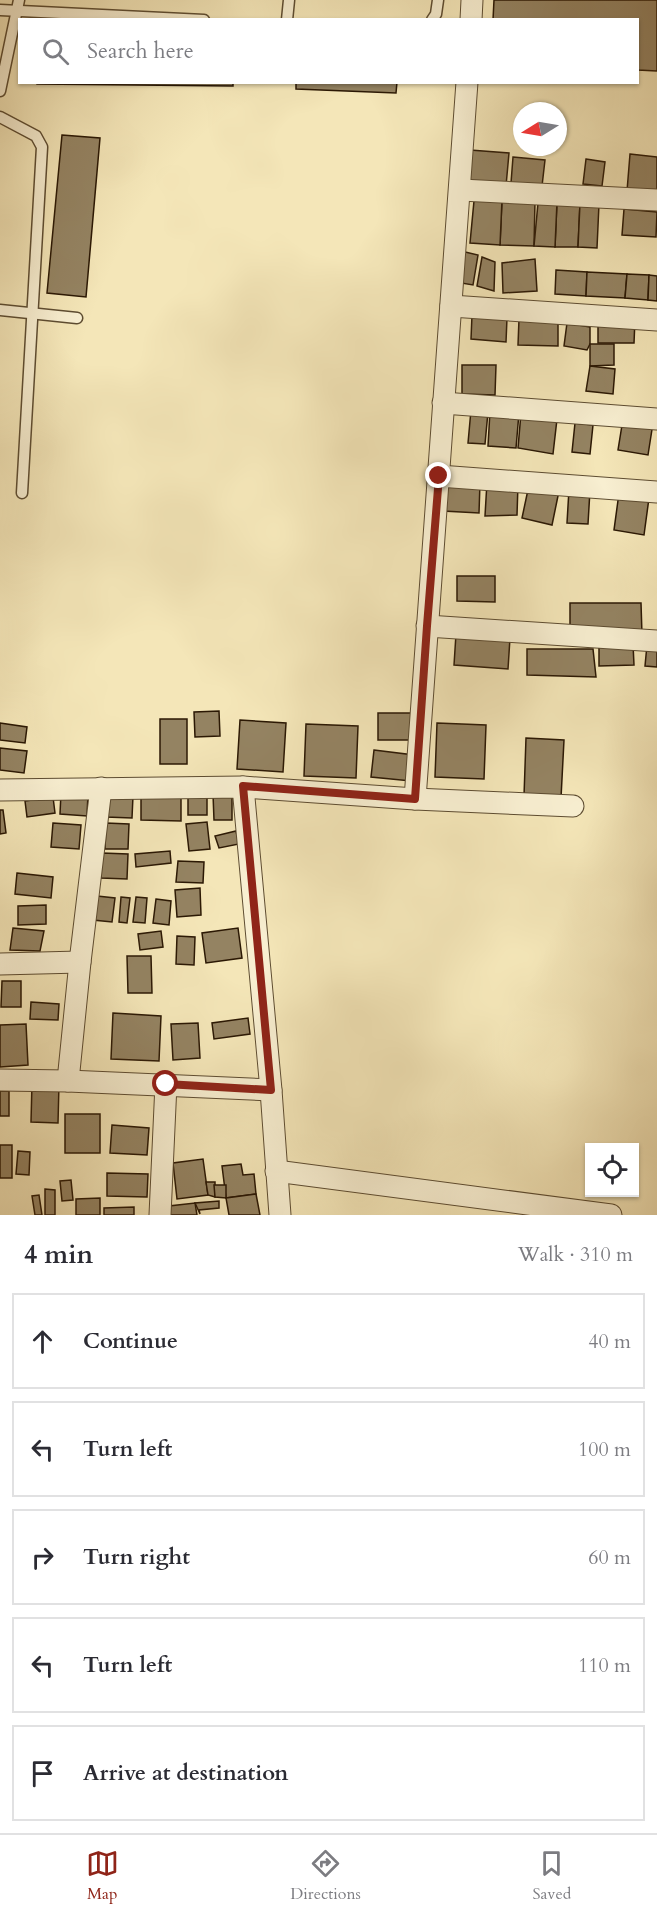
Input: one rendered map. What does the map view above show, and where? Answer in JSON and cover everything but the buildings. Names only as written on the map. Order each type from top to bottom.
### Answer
[{"type":"street","points":[[471,18],[472,0]]},
{"type":"street","points":[[415,799],[467,84]]},
{"type":"street","points":[[461,190],[657,201]]},
{"type":"street","points":[[451,306],[657,320]]},
{"type":"street","points":[[443,403],[657,418]]},
{"type":"street","points":[[439,476],[657,492]]},
{"type":"street","points":[[427,626],[657,641]]},
{"type":"street","points":[[243,786],[271,1090],[279,1215]]},
{"type":"street","points":[[0,790],[243,786],[415,799],[573,806]]},
{"type":"street","points":[[68,1081],[101,788]]},
{"type":"street","points":[[0,964],[80,962]]},
{"type":"street","points":[[0,1080],[166,1084],[271,1090]]},
{"type":"street","points":[[160,1215],[166,1084]]},
{"type":"street","points":[[276,1171],[611,1215]]},
{"type":"lane","points":[[287,18],[289,0]]},
{"type":"lane","points":[[433,18],[438,0]]},
{"type":"lane","points":[[0,10],[18,5],[179,18]]},
{"type":"lane","points":[[0,91],[18,5]]},
{"type":"lane","points":[[0,117],[36,136],[42,147],[22,492]]},
{"type":"lane","points":[[0,310],[76,318]]},
{"type":"route","points":[[166,1084],[271,1090],[243,786],[415,799],[439,476]]}]
